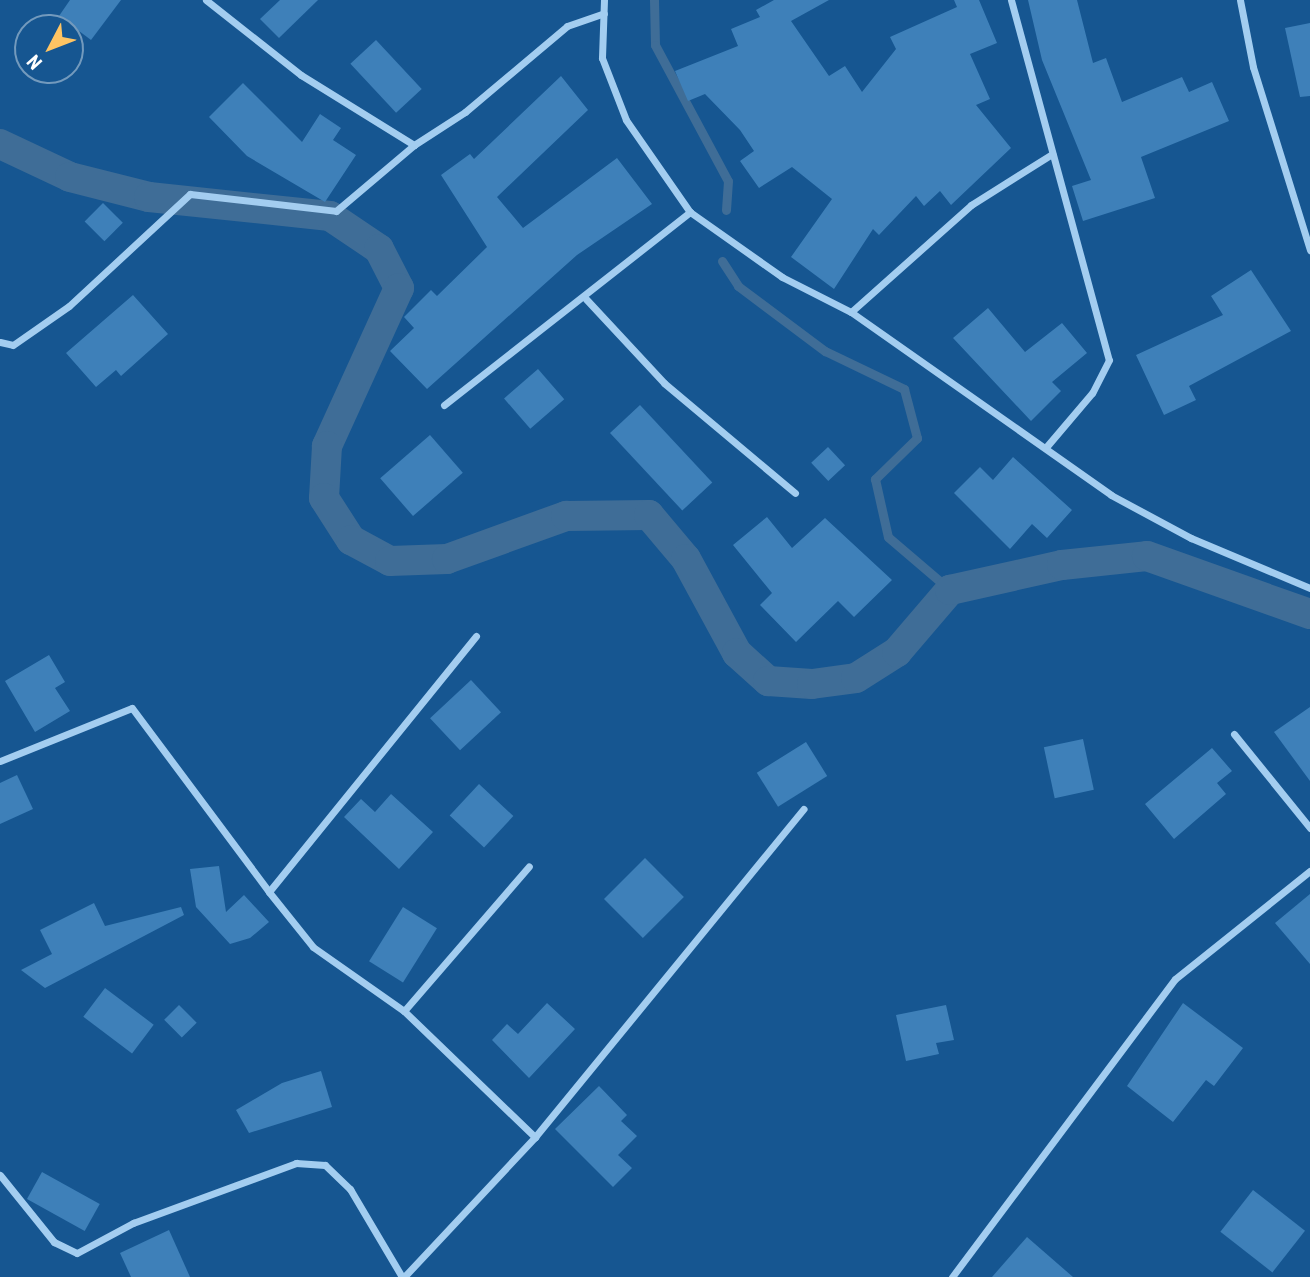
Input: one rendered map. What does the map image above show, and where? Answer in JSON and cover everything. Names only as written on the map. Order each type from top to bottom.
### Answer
[{"type":"street","points":[[206,0],[334,97],[414,145]]},
{"type":"street","points":[[604,0],[602,58],[626,120],[690,212],[782,277],[851,313],[1047,446],[1111,495],[1168,526],[1310,588]]},
{"type":"street","points":[[1011,0],[1109,360],[1092,393],[1047,446]]},
{"type":"street","points":[[1240,0],[1254,67],[1310,250]]},
{"type":"street","points":[[0,342],[13,345],[69,306],[190,194],[336,211],[414,145],[465,112],[566,26],[604,13]]},
{"type":"street","points":[[851,313],[971,205],[1052,153]]},
{"type":"street","points":[[444,405],[586,299],[690,212]]},
{"type":"street","points":[[586,299],[664,383],[795,492]]},
{"type":"street","points":[[269,892],[477,636]]},
{"type":"street","points":[[0,761],[132,708],[313,947],[404,1012],[535,1137]]},
{"type":"street","points":[[1234,734],[1310,828]]},
{"type":"street","points":[[0,1175],[54,1242],[76,1253],[132,1223],[296,1163],[325,1165],[350,1189],[403,1277],[535,1137],[803,809]]},
{"type":"street","points":[[404,1012],[529,866]]},
{"type":"street","points":[[953,1277],[1175,979],[1310,871]]},
{"type":"building","points":[[70,0],[121,0],[91,40],[84,35],[84,14],[60,14]]},
{"type":"building","points":[[280,0],[318,0],[279,38],[260,19]]},
{"type":"building","points":[[774,0],[829,0],[791,21],[829,76],[845,66],[862,92],[896,49],[890,37],[957,7],[954,0],[979,0],[997,43],[970,54],[990,99],[976,105],[1011,148],[951,205],[940,191],[924,206],[916,196],[879,235],[873,229],[834,289],[791,257],[832,199],[792,167],[759,188],[740,161],[754,151],[740,130],[705,94],[688,101],[675,71],[738,46],[731,29],[760,17],[756,10]]},
{"type":"building","points":[[1028,0],[1077,0],[1093,63],[1106,58],[1122,102],[1182,77],[1189,92],[1212,82],[1229,121],[1141,157],[1155,198],[1083,221],[1072,186],[1091,180],[1042,60]]},
{"type":"building","points":[[1310,23],[1310,96],[1300,97],[1285,28]]},
{"type":"building","points":[[376,40],[422,89],[396,113],[350,64]]},
{"type":"building","points":[[561,76],[588,110],[497,197],[523,228],[617,158],[652,204],[577,255],[427,389],[390,351],[414,328],[404,317],[431,290],[437,296],[487,247],[441,175],[470,154],[474,159]]},
{"type":"building","points":[[243,83],[302,142],[320,114],[341,128],[333,140],[356,155],[325,202],[247,156],[209,117]]},
{"type":"building","points":[[103,203],[123,223],[104,241],[85,221]]},
{"type":"building","points":[[1251,270],[1291,331],[1189,386],[1196,400],[1164,415],[1136,355],[1223,315],[1211,296]]},
{"type":"building","points":[[133,295],[168,334],[121,376],[116,370],[96,387],[66,353]]},
{"type":"building","points":[[988,308],[1025,352],[1062,323],[1087,353],[1052,382],[1061,391],[1031,421],[953,338]]},
{"type":"building","points":[[538,369],[564,399],[530,429],[504,399]]},
{"type":"building","points":[[640,405],[712,483],[682,510],[610,433]]},
{"type":"building","points":[[430,435],[463,473],[413,516],[380,478]]},
{"type":"building","points":[[828,447],[845,465],[828,481],[811,463]]},
{"type":"building","points":[[1013,457],[1072,510],[1047,538],[1032,524],[1010,549],[954,493],[980,467],[993,480]]},
{"type":"building","points":[[767,517],[792,548],[825,518],[892,580],[854,617],[838,601],[796,642],[760,605],[772,593],[733,545]]},
{"type":"building","points":[[49,655],[65,682],[55,688],[70,711],[35,732],[5,681]]},
{"type":"building","points":[[471,680],[501,712],[460,750],[430,718]]},
{"type":"building","points":[[1310,707],[1310,781],[1274,732]]},
{"type":"building","points":[[1083,739],[1094,790],[1055,798],[1044,747]]},
{"type":"building","points":[[806,742],[827,776],[778,807],[757,773]]},
{"type":"building","points":[[1212,748],[1232,771],[1217,783],[1226,794],[1174,839],[1145,804]]},
{"type":"building","points":[[17,775],[33,809],[0,824],[0,783]]},
{"type":"building","points":[[479,784],[513,816],[484,848],[450,815]]},
{"type":"building","points":[[391,794],[433,832],[399,869],[344,817],[361,799],[375,812]]},
{"type":"building","points":[[645,858],[684,897],[643,938],[604,899]]},
{"type":"building","points":[[219,866],[226,912],[244,895],[269,922],[250,938],[230,944],[196,907],[190,869]]},
{"type":"building","points":[[1310,894],[1310,964],[1275,923]]},
{"type":"building","points":[[94,903],[105,926],[181,907],[184,915],[45,988],[21,970],[52,954],[40,930]]},
{"type":"building","points":[[403,907],[437,928],[403,982],[369,961]]},
{"type":"building","points":[[105,988],[154,1025],[132,1053],[83,1017]]},
{"type":"building","points":[[547,1003],[575,1029],[529,1078],[492,1040],[507,1024],[518,1034]]},
{"type":"building","points":[[1183,1003],[1243,1048],[1214,1086],[1206,1080],[1173,1122],[1127,1086]]},
{"type":"building","points":[[179,1005],[197,1023],[182,1038],[164,1020]]},
{"type":"building","points":[[946,1005],[954,1040],[936,1043],[939,1054],[906,1061],[896,1015]]},
{"type":"building","points":[[321,1071],[332,1107],[249,1133],[236,1110],[282,1083]]},
{"type":"building","points":[[599,1086],[627,1115],[621,1121],[637,1136],[618,1155],[632,1168],[613,1187],[555,1129]]},
{"type":"building","points":[[42,1172],[100,1204],[85,1231],[27,1199]]},
{"type":"building","points":[[1253,1190],[1305,1231],[1272,1272],[1220,1232]]},
{"type":"building","points":[[169,1230],[190,1277],[131,1277],[120,1253]]},
{"type":"building","points":[[1027,1237],[1073,1277],[992,1277]]},
{"type":"waterway","points":[[654,0],[655,45],[728,181],[726,210]]},
{"type":"waterway","points":[[0,144],[70,177],[149,197],[330,216],[379,249],[399,288],[327,446],[324,498],[351,540],[390,561],[447,559],[566,516],[649,515],[686,559],[737,653],[768,681],[812,684],[856,678],[897,652],[950,590],[1062,565],[1147,556],[1310,614]]},
{"type":"waterway","points":[[722,261],[738,286],[825,351],[904,389],[917,438],[875,479],[888,537],[950,590]]}]
